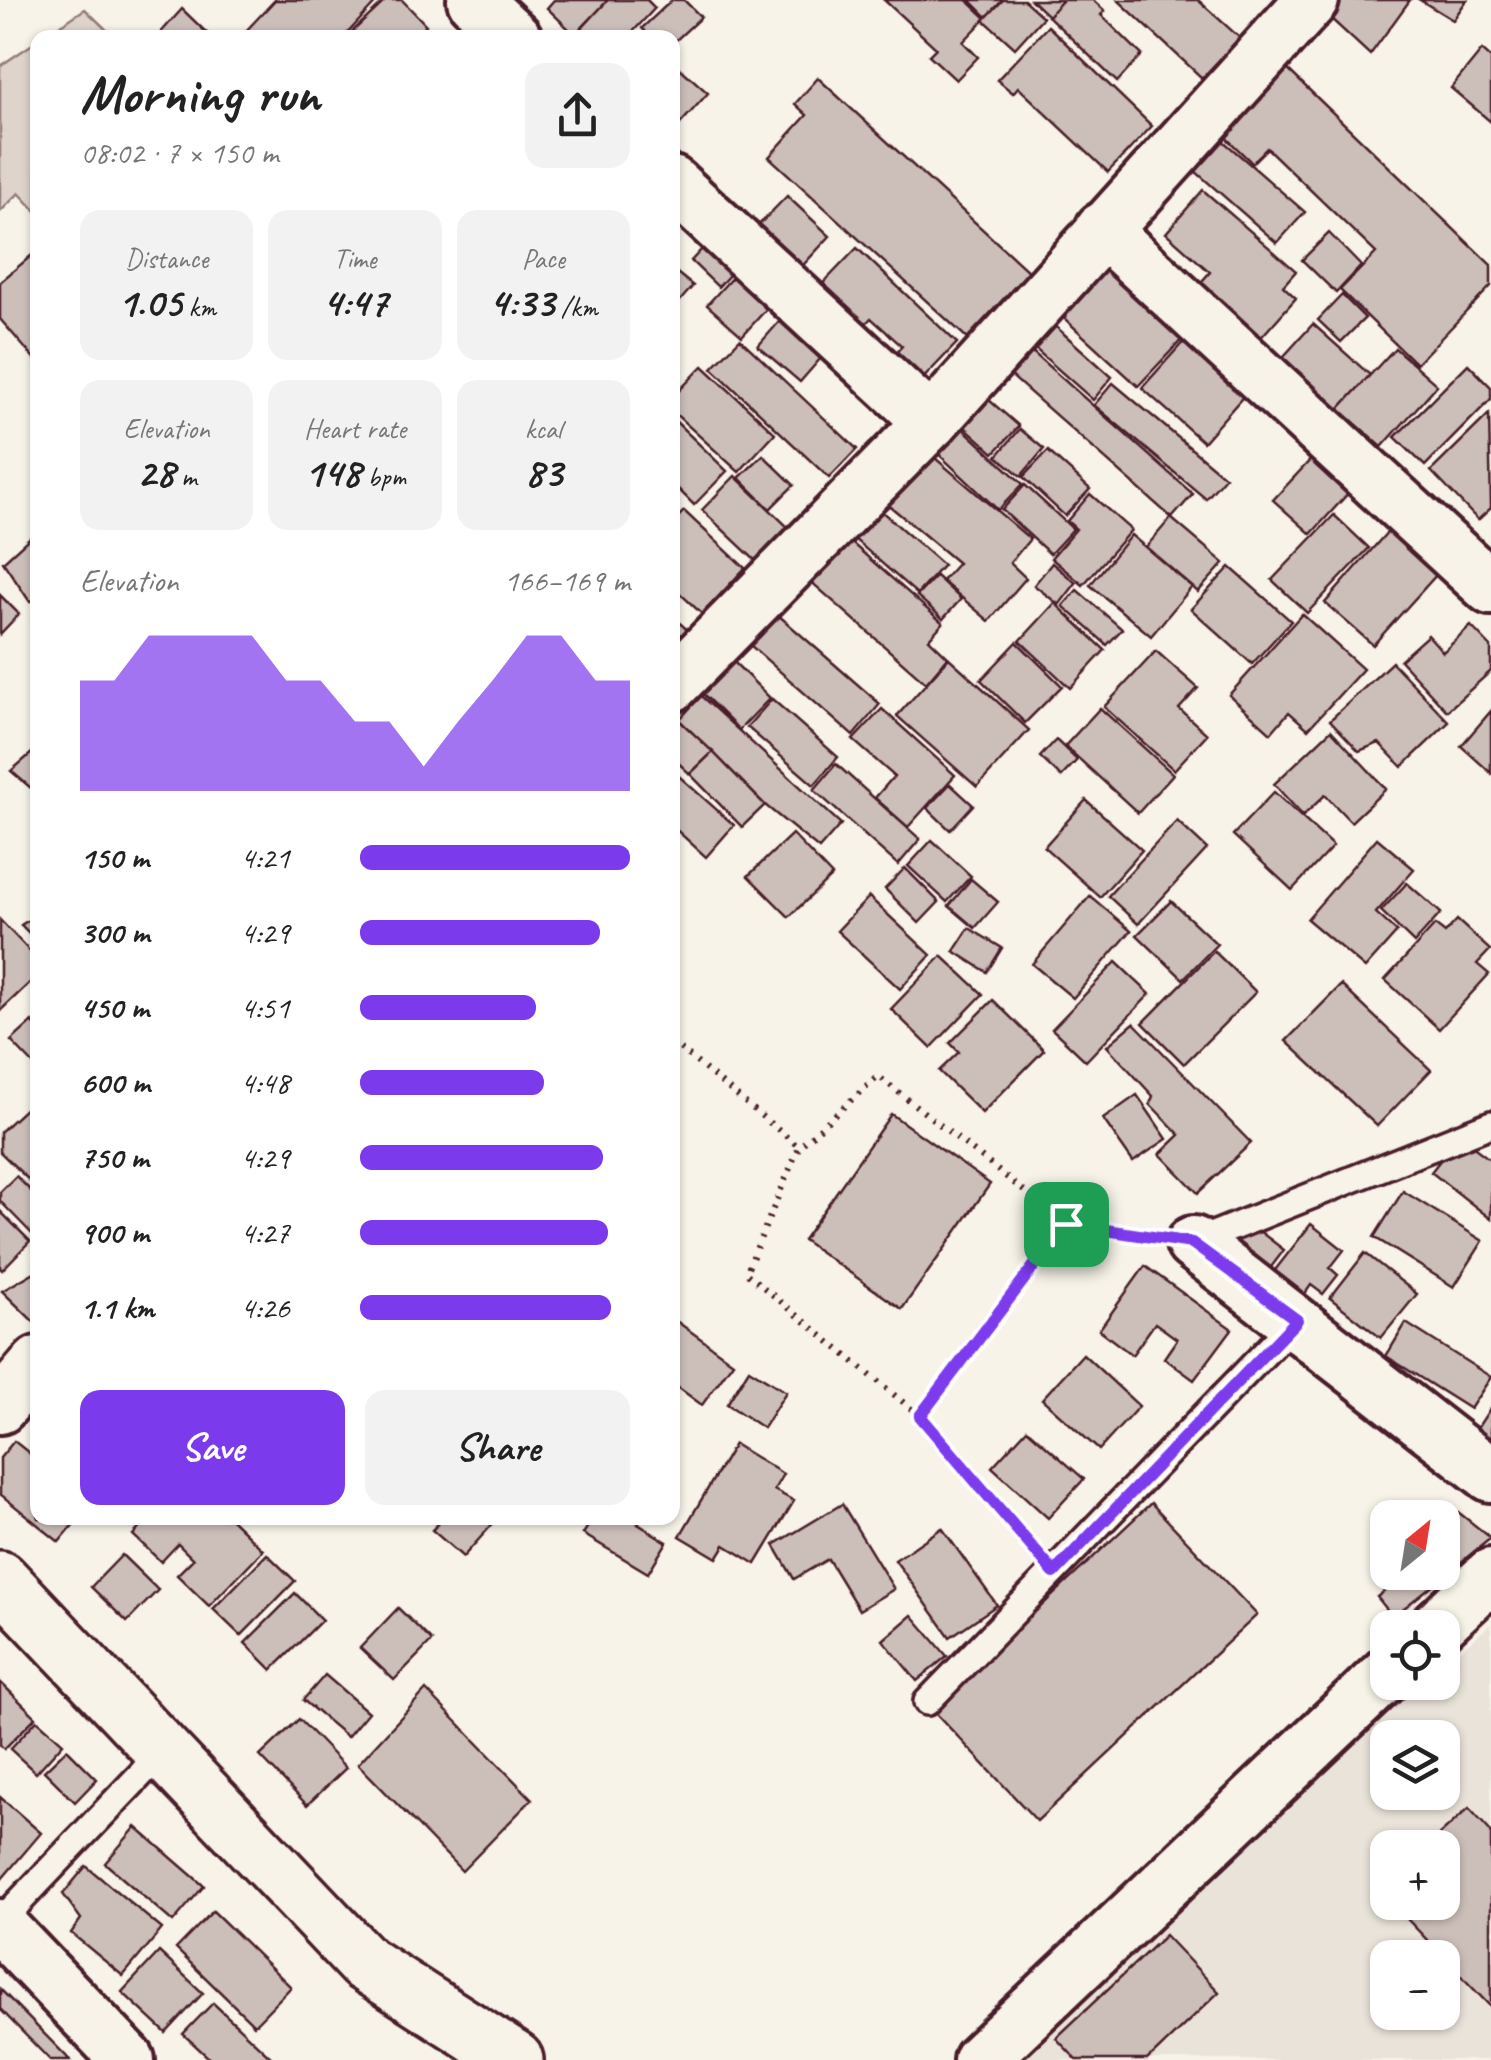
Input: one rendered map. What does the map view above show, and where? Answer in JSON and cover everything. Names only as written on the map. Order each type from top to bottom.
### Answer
[{"type":"street","points":[[474,0],[506,30]]},
{"type":"street","points":[[680,678],[932,422],[1312,0]]},
{"type":"street","points":[[680,190],[932,422]]},
{"type":"street","points":[[1102,229],[1491,588]]},
{"type":"street","points":[[1192,1243],[1297,1320],[1491,1475]]},
{"type":"street","points":[[0,1407],[30,1373]]},
{"type":"street","points":[[1454,1610],[1491,1574]]},
{"type":"street","points":[[0,1580],[364,1963],[515,2060]]},
{"type":"street","points":[[980,2060],[1370,1690]]},
{"type":"street","points":[[0,1924],[128,2060]]},
{"type":"lane","points":[[1192,1243],[1491,1124]]},
{"type":"lane","points":[[927,1702],[1297,1320]]},
{"type":"lane","points":[[0,1924],[164,1750]]},
{"type":"path","points":[[680,1049],[800,1147]]},
{"type":"path","points":[[1054,1573],[920,1416],[746,1274],[800,1147],[878,1076],[1066,1224],[1192,1243]]},
{"type":"path","points":[[920,1416],[1066,1224]]},
{"type":"shaded area","points":[[85,9],[107,30],[54,30]]},
{"type":"shaded area","points":[[30,46],[30,205],[19,193],[0,212],[0,66]]},
{"type":"shaded area","points":[[1491,1624],[1491,2060],[976,2060],[1370,1727],[1370,1810],[1460,1810],[1460,1720],[1378,1720],[1402,1700],[1460,1700],[1460,1650]]},
{"type":"building","points":[[275,0],[378,0],[350,30],[247,30]]},
{"type":"building","points":[[386,0],[402,0],[426,25],[421,30],[354,30]]},
{"type":"building","points":[[554,0],[608,0],[580,30],[570,30],[547,8]]},
{"type":"building","points":[[608,0],[647,0],[655,8],[634,30],[580,30]]},
{"type":"building","points":[[672,0],[684,0],[701,17],[680,37],[680,30],[642,28]]},
{"type":"building","points":[[884,0],[967,0],[986,18],[963,42],[978,57],[956,80],[929,55],[936,48]]},
{"type":"building","points":[[970,0],[1003,0],[987,17]]},
{"type":"building","points":[[1003,0],[1024,0],[1043,17],[1015,48],[984,20]]},
{"type":"building","points":[[1031,0],[1063,0],[1048,16]]},
{"type":"building","points":[[1063,0],[1093,0],[1105,11],[1101,15],[1142,55],[1117,82],[1048,16]]},
{"type":"building","points":[[1118,0],[1198,0],[1240,38],[1202,78]]},
{"type":"building","points":[[1340,0],[1410,0],[1370,55],[1328,16]]},
{"type":"building","points":[[1420,0],[1467,0],[1453,20]]},
{"type":"building","points":[[182,9],[204,30],[163,30]]},
{"type":"building","points":[[1048,26],[1152,126],[1108,172],[1018,87],[1013,93],[997,80]]},
{"type":"building","points":[[1482,50],[1491,58],[1491,122],[1451,88]]},
{"type":"building","points":[[1278,60],[1491,265],[1491,286],[1416,364],[1340,290],[1376,253],[1267,148],[1252,163],[1215,127]]},
{"type":"building","points":[[680,68],[708,93],[680,124]]},
{"type":"building","points":[[818,78],[1029,272],[967,338],[769,157],[807,115],[795,104]]},
{"type":"building","points":[[1214,133],[1305,212],[1277,243],[1187,164]]},
{"type":"building","points":[[1203,190],[1296,271],[1283,286],[1296,298],[1256,343],[1195,289],[1210,272],[1166,233]]},
{"type":"building","points":[[787,196],[830,236],[793,276],[749,235]]},
{"type":"building","points":[[1329,233],[1361,266],[1336,293],[1302,260]]},
{"type":"building","points":[[715,235],[742,261],[718,287],[691,261]]},
{"type":"building","points":[[857,248],[957,343],[914,388],[887,362],[902,346],[871,318],[855,335],[812,295]]},
{"type":"building","points":[[30,257],[30,354],[0,319],[0,282]]},
{"type":"building","points":[[1101,259],[1186,335],[1138,386],[1055,310]]},
{"type":"building","points":[[746,262],[780,294],[742,336],[707,305]]},
{"type":"building","points":[[680,275],[693,286],[680,301]]},
{"type":"building","points":[[1342,295],[1365,318],[1341,342],[1318,320]]},
{"type":"building","points":[[792,307],[834,343],[800,382],[758,346]]},
{"type":"building","points":[[1045,317],[1112,377],[1093,400],[1024,339]]},
{"type":"building","points":[[1313,324],[1370,375],[1333,416],[1276,365]]},
{"type":"building","points":[[740,339],[857,449],[829,478],[712,368]]},
{"type":"building","points":[[1186,339],[1247,392],[1203,442],[1142,388]]},
{"type":"building","points":[[1020,341],[1193,494],[1172,518],[999,365]]},
{"type":"building","points":[[1395,348],[1437,385],[1382,447],[1339,409]]},
{"type":"building","points":[[1468,364],[1491,387],[1491,399],[1425,466],[1395,437]]},
{"type":"building","points":[[703,366],[775,433],[739,472],[680,418],[680,390]]},
{"type":"building","points":[[1113,383],[1225,477],[1206,499],[1094,405]]},
{"type":"building","points":[[981,393],[1019,426],[994,453],[957,420]]},
{"type":"building","points":[[1489,414],[1491,508],[1478,520],[1431,471]]},
{"type":"building","points":[[956,422],[1023,484],[998,510],[932,448]]},
{"type":"building","points":[[680,426],[727,471],[694,505],[680,491]]},
{"type":"building","points":[[1020,429],[1044,449],[1021,476],[997,456]]},
{"type":"building","points":[[1048,451],[1090,489],[1065,516],[1023,477]]},
{"type":"building","points":[[928,452],[1030,539],[1010,563],[1026,578],[989,621],[942,581],[958,563],[885,502]]},
{"type":"building","points":[[763,455],[794,485],[770,509],[739,478]]},
{"type":"building","points":[[1315,455],[1352,489],[1311,534],[1273,500]]},
{"type":"building","points":[[735,476],[791,530],[759,564],[702,510]]},
{"type":"building","points":[[1025,485],[1073,529],[1050,554],[1002,510]]},
{"type":"building","points":[[1090,494],[1131,530],[1083,585],[1051,558],[1076,529],[1067,521]]},
{"type":"building","points":[[879,509],[943,565],[917,594],[853,538]]},
{"type":"building","points":[[684,511],[745,568],[702,614],[680,593],[680,515]]},
{"type":"building","points":[[1334,515],[1369,548],[1307,613],[1272,580]]},
{"type":"building","points":[[1171,518],[1224,563],[1198,592],[1146,547]]},
{"type":"building","points":[[1389,530],[1437,574],[1373,645],[1325,603]]},
{"type":"building","points":[[1131,535],[1192,587],[1151,636],[1090,585]]},
{"type":"building","points":[[30,537],[30,602],[3,562]]},
{"type":"building","points":[[846,538],[943,623],[929,639],[948,657],[926,683],[809,580]]},
{"type":"building","points":[[1052,563],[1076,583],[1059,605],[1034,585]]},
{"type":"building","points":[[1230,567],[1291,621],[1252,664],[1191,609]]},
{"type":"building","points":[[936,576],[961,599],[943,619],[917,596]]},
{"type":"building","points":[[1077,590],[1122,629],[1107,645],[1063,606]]},
{"type":"building","points":[[0,595],[19,614],[0,634]]},
{"type":"building","points":[[1055,603],[1105,650],[1070,688],[1020,641]]},
{"type":"building","points":[[777,614],[880,704],[853,736],[750,645]]},
{"type":"building","points":[[1302,614],[1363,669],[1308,729],[1289,712],[1271,733],[1229,695]]},
{"type":"building","points":[[680,623],[692,634],[680,647]]},
{"type":"building","points":[[1471,626],[1491,647],[1491,671],[1447,711],[1400,660],[1428,635],[1443,652]]},
{"type":"building","points":[[1017,642],[1062,686],[1025,723],[981,680]]},
{"type":"building","points":[[1156,651],[1198,688],[1179,709],[1207,734],[1174,770],[1104,707]]},
{"type":"building","points":[[949,658],[1029,730],[977,787],[897,716]]},
{"type":"building","points":[[734,662],[770,698],[739,730],[703,694]]},
{"type":"building","points":[[1392,662],[1449,722],[1402,767],[1379,743],[1359,751],[1330,720]]},
{"type":"building","points":[[701,696],[841,824],[819,849],[765,805],[680,719]]},
{"type":"building","points":[[772,699],[838,757],[814,785],[747,727]]},
{"type":"building","points":[[1100,708],[1173,774],[1138,813],[1065,746]]},
{"type":"building","points":[[882,709],[955,775],[908,827],[875,798],[894,776],[853,740]]},
{"type":"building","points":[[1491,711],[1491,773],[1461,746]]},
{"type":"building","points":[[680,721],[713,752],[690,774],[680,765]]},
{"type":"building","points":[[1331,730],[1386,789],[1351,822],[1325,795],[1303,816],[1274,784]]},
{"type":"building","points":[[1056,740],[1077,760],[1061,777],[1040,757]]},
{"type":"building","points":[[713,752],[765,805],[742,827],[690,774]]},
{"type":"building","points":[[30,755],[30,787],[11,771]]},
{"type":"building","points":[[836,764],[920,839],[898,865],[814,790]]},
{"type":"building","points":[[680,777],[734,825],[706,857],[680,833]]},
{"type":"building","points":[[950,784],[973,805],[950,830],[927,808]]},
{"type":"building","points":[[1274,792],[1333,846],[1292,890],[1233,835]]},
{"type":"building","points":[[1086,800],[1142,850],[1100,897],[1044,847]]},
{"type":"building","points":[[1177,821],[1207,849],[1138,924],[1108,896]]},
{"type":"building","points":[[792,834],[832,876],[789,917],[748,876]]},
{"type":"building","points":[[1377,838],[1414,869],[1376,913],[1397,932],[1365,968],[1307,919]]},
{"type":"building","points":[[932,840],[971,876],[947,902],[908,866]]},
{"type":"building","points":[[905,868],[939,902],[919,923],[885,889]]},
{"type":"building","points":[[971,879],[998,902],[975,928],[949,906]]},
{"type":"building","points":[[1407,883],[1441,913],[1414,943],[1381,911]]},
{"type":"building","points":[[1090,896],[1131,931],[1073,998],[1032,964]]},
{"type":"building","points":[[869,897],[931,955],[900,989],[837,931]]},
{"type":"building","points":[[1171,901],[1217,944],[1183,979],[1137,935]]},
{"type":"building","points":[[30,919],[30,934],[21,925]]},
{"type":"building","points":[[0,920],[30,952],[30,983],[0,1011]]},
{"type":"building","points":[[1457,920],[1490,950],[1477,964],[1489,974],[1439,1029],[1385,980],[1435,925],[1445,933]]},
{"type":"building","points":[[969,928],[1002,948],[987,972],[954,951]]},
{"type":"building","points":[[1214,951],[1256,992],[1184,1064],[1143,1023]]},
{"type":"building","points":[[942,956],[983,994],[931,1048],[891,1009]]},
{"type":"building","points":[[1116,962],[1150,994],[1086,1061],[1052,1029]]},
{"type":"building","points":[[1341,985],[1431,1070],[1377,1126],[1286,1041]]},
{"type":"building","points":[[993,1000],[1044,1050],[982,1113],[939,1071],[959,1052],[950,1043]]},
{"type":"building","points":[[1134,1023],[1251,1143],[1198,1193],[1160,1154],[1180,1135],[1150,1104],[1153,1096],[1107,1046]]},
{"type":"building","points":[[30,1024],[30,1061],[11,1041]]},
{"type":"building","points":[[1137,1095],[1167,1139],[1133,1162],[1103,1119]]},
{"type":"building","points":[[30,1106],[30,1181],[0,1152],[0,1132]]},
{"type":"building","points":[[891,1114],[990,1184],[902,1309],[803,1240]]},
{"type":"building","points":[[1459,1136],[1491,1160],[1491,1219],[1431,1172]]},
{"type":"building","points":[[16,1176],[30,1190],[30,1232],[0,1201],[0,1192]]},
{"type":"building","points":[[1403,1191],[1483,1241],[1454,1287],[1374,1237]]},
{"type":"building","points":[[0,1211],[30,1241],[2,1270],[0,1268]]},
{"type":"building","points":[[1250,1224],[1284,1250],[1262,1279],[1212,1241]]},
{"type":"building","points":[[1311,1224],[1344,1250],[1330,1268],[1338,1275],[1323,1294],[1311,1285],[1302,1298],[1272,1274]]},
{"type":"building","points":[[1365,1253],[1417,1294],[1381,1338],[1330,1298]]},
{"type":"building","points":[[1145,1266],[1232,1329],[1194,1380],[1164,1358],[1177,1339],[1155,1323],[1132,1355],[1099,1330]]},
{"type":"building","points":[[30,1275],[30,1318],[2,1291]]},
{"type":"building","points":[[1406,1323],[1491,1377],[1470,1409],[1386,1356]]},
{"type":"building","points":[[680,1324],[733,1362],[702,1405],[680,1389]]},
{"type":"building","points":[[1083,1354],[1139,1406],[1099,1450],[1042,1399]]},
{"type":"building","points":[[749,1369],[786,1392],[763,1428],[727,1404]]},
{"type":"building","points":[[1491,1407],[1491,1439],[1476,1430]]},
{"type":"building","points":[[1027,1429],[1084,1479],[1048,1518],[992,1467]]},
{"type":"building","points":[[14,1441],[30,1454],[30,1518],[0,1494],[0,1458]]},
{"type":"building","points":[[734,1444],[783,1474],[774,1490],[794,1501],[756,1564],[725,1545],[717,1558],[680,1536]]},
{"type":"building","points":[[1151,1503],[1257,1615],[1037,1821],[932,1709]]},
{"type":"building","points":[[842,1504],[894,1589],[859,1610],[828,1559],[794,1579],[774,1545]]},
{"type":"building","points":[[1460,1514],[1491,1538],[1460,1563]]},
{"type":"building","points":[[38,1525],[73,1525],[59,1542]]},
{"type":"building","points":[[142,1525],[237,1525],[263,1550],[209,1606],[177,1575],[193,1559],[178,1544],[161,1562],[133,1535]]},
{"type":"building","points":[[437,1525],[492,1525],[463,1557],[432,1530]]},
{"type":"building","points":[[589,1525],[640,1525],[667,1542],[648,1573],[583,1534]]},
{"type":"building","points":[[942,1528],[997,1605],[950,1637],[895,1560]]},
{"type":"building","points":[[267,1554],[295,1581],[241,1636],[213,1609]]},
{"type":"building","points":[[122,1555],[158,1590],[127,1622],[91,1587]]},
{"type":"building","points":[[1386,1590],[1426,1590],[1402,1610],[1387,1610],[1377,1597]]},
{"type":"building","points":[[295,1593],[322,1620],[272,1670],[245,1643]]},
{"type":"building","points":[[398,1608],[432,1641],[394,1680],[360,1648]]},
{"type":"building","points":[[912,1615],[947,1656],[917,1681],[883,1640]]},
{"type":"building","points":[[325,1675],[368,1712],[347,1737],[303,1700]]},
{"type":"building","points":[[0,1682],[36,1717],[4,1749],[0,1745]]},
{"type":"building","points":[[426,1690],[532,1799],[462,1871],[358,1764]]},
{"type":"building","points":[[299,1719],[346,1768],[307,1805],[260,1756]]},
{"type":"building","points":[[37,1720],[63,1743],[36,1773],[10,1749]]},
{"type":"building","points":[[67,1749],[97,1779],[75,1802],[44,1771]]},
{"type":"building","points":[[0,1797],[41,1833],[0,1881]]},
{"type":"building","points":[[1469,1808],[1491,1832],[1491,2007],[1460,1974],[1460,1940],[1427,1940],[1408,1920],[1460,1920],[1460,1830],[1445,1830]]},
{"type":"building","points":[[136,1827],[204,1886],[173,1922],[105,1863]]},
{"type":"building","points":[[86,1866],[162,1929],[123,1976],[71,1933],[81,1919],[63,1894]]},
{"type":"building","points":[[213,1911],[291,1987],[254,2025],[176,1949]]},
{"type":"building","points":[[1165,1935],[1219,1992],[1148,2060],[1077,2060],[1056,2038]]},
{"type":"building","points":[[159,1952],[203,1993],[166,2033],[122,1992]]},
{"type":"building","points":[[0,1989],[70,2060],[50,2060],[0,2009]]},
{"type":"building","points":[[213,2003],[274,2060],[211,2060],[183,2034]]},
{"type":"route","points":[[1066,1224],[1192,1243],[1297,1320],[1054,1573],[920,1416],[1066,1224]]}]
